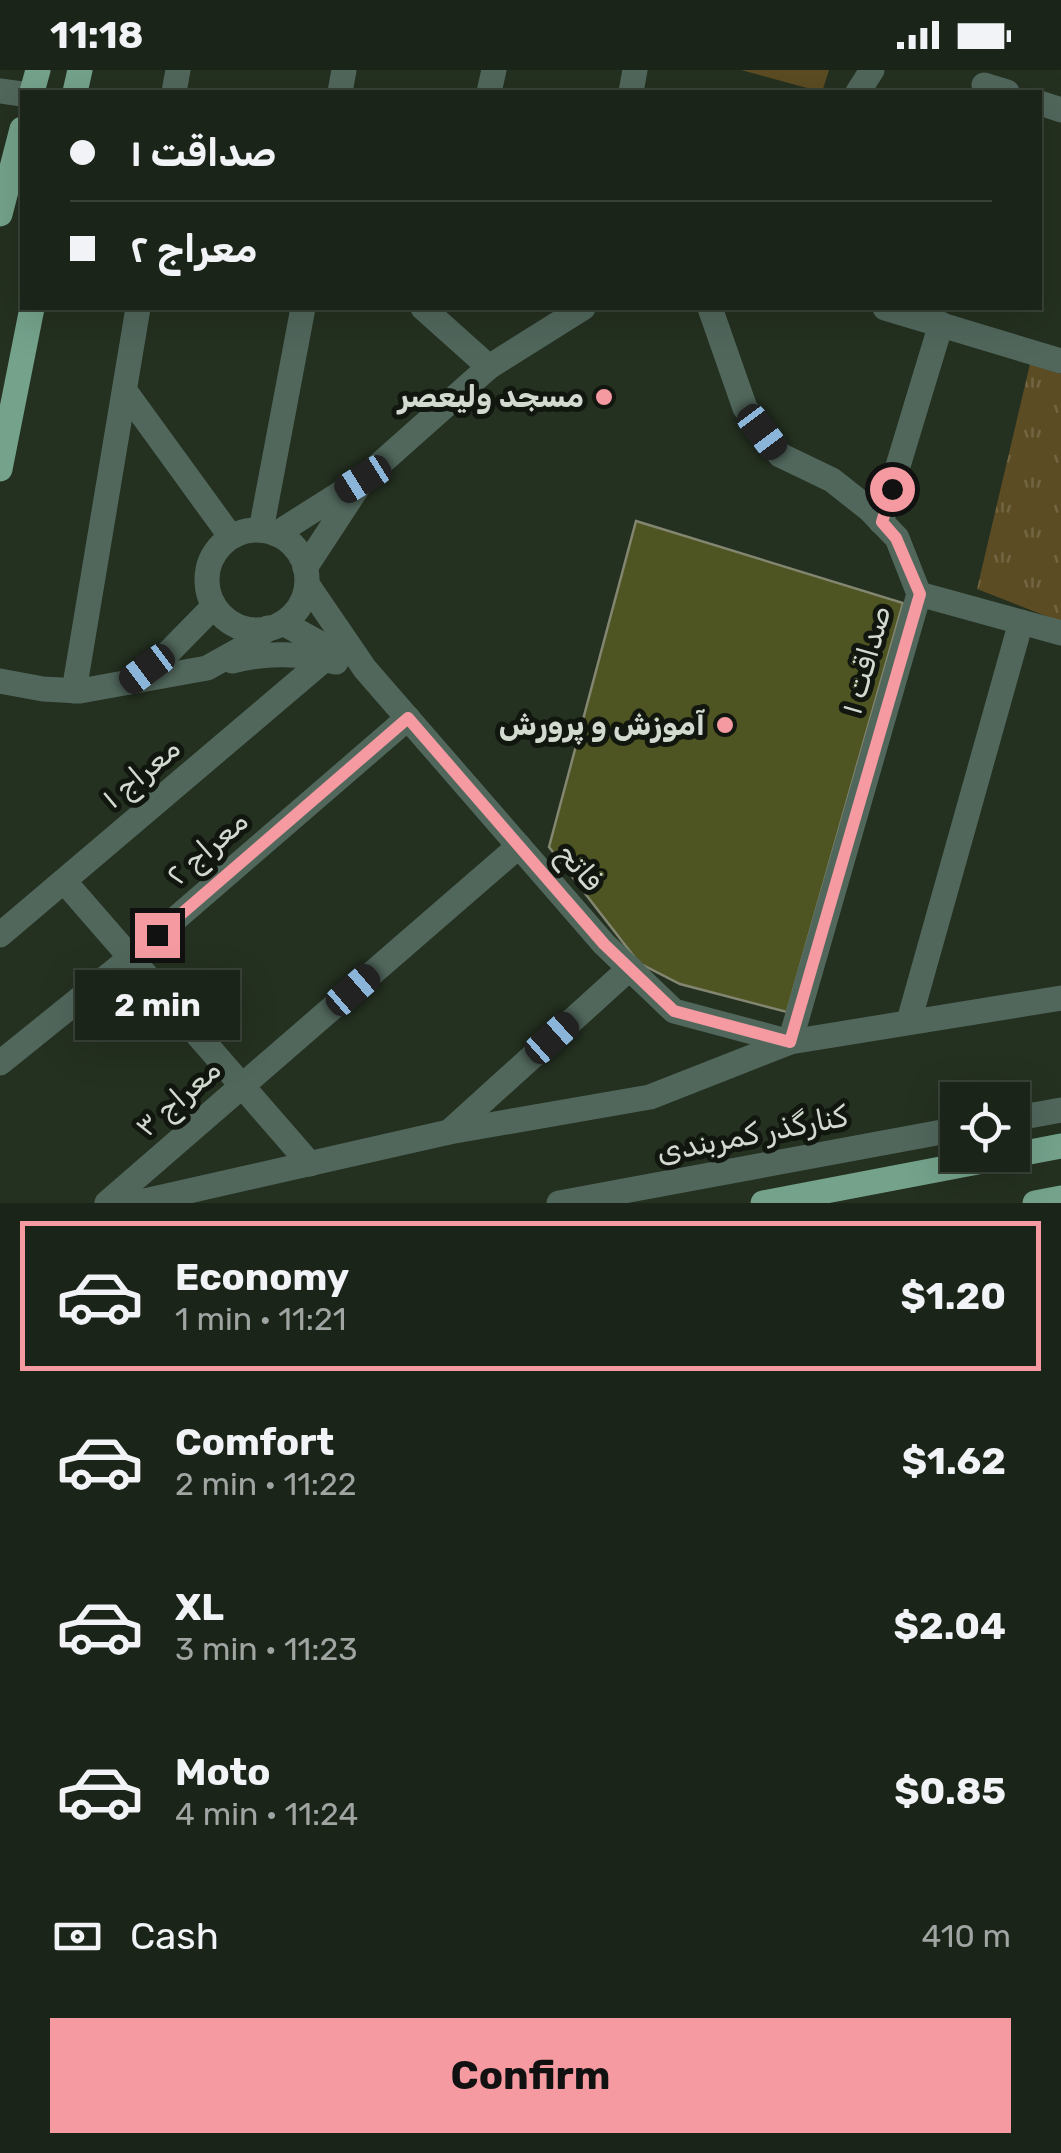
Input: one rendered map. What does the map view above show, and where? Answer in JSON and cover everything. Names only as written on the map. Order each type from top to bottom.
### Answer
[{"type":"main road","points":[[0,214],[20,137]]},
{"type":"main road","points":[[0,468],[32,310]]},
{"type":"main road","points":[[763,1203],[1061,1146]]},
{"type":"main road","points":[[1036,1203],[1061,1198]]},
{"type":"street","points":[[74,691],[138,310]]},
{"type":"street","points":[[269,532],[303,310]]},
{"type":"street","points":[[365,669],[275,626],[252,630],[237,626],[214,606],[208,591],[211,560],[231,537],[269,532],[363,479],[488,367],[579,310]]},
{"type":"street","name":"صداقت ۱","points":[[711,310],[745,408],[780,455],[832,480],[882,522],[896,538],[920,594],[790,1042]]},
{"type":"street","points":[[892,310],[1061,361]]},
{"type":"street","points":[[434,312],[488,367]]},
{"type":"street","points":[[882,522],[942,324]]},
{"type":"street","points":[[125,390],[231,537]]},
{"type":"street","points":[[207,668],[294,613],[306,576],[363,479]]},
{"type":"street","points":[[269,532],[300,554],[306,576],[365,669]]},
{"type":"street","points":[[920,594],[1061,633]]},
{"type":"street","points":[[130,682],[164,656],[214,606]]},
{"type":"street","points":[[909,1021],[1020,622]]},
{"type":"street","points":[[0,681],[43,690],[74,691],[258,655],[289,653],[365,669]]},
{"type":"street","name":"معراج ۱","points":[[0,935],[324,659]]},
{"type":"street","name":"فاتح","points":[[365,669],[604,944],[674,1011],[790,1042]]},
{"type":"street","name":"معراج ۲","points":[[0,1064],[129,959],[408,718]]},
{"type":"street","name":"معراج ۳","points":[[106,1203],[519,846]]},
{"type":"street","points":[[64,881],[310,1164]]},
{"type":"street","points":[[449,1132],[630,968]]},
{"type":"street","points":[[136,1203],[449,1132],[650,1097],[790,1042],[1061,998]]},
{"type":"street","points":[[1030,1115],[1061,1110]]},
{"type":"street","name":"کنارگذر کمربندی","points":[[559,1203],[940,1132]]},
{"type":"green space","points":[[741,70],[829,70],[823,90]]},
{"type":"green space","points":[[1030,364],[1061,374],[1061,622],[977,589]]},
{"type":"building","name":"آموزش و پرورش","points":[[636,521],[903,603],[787,1012],[680,984],[639,963],[549,847]]},
{"type":"place","name":"مسجد ولیعصر","points":[[604,397]]},
{"type":"place","name":"آموزش و پرورش","points":[[725,725]]},
{"type":"route","points":[[157,935],[408,718],[604,944],[674,1011],[790,1042],[920,594],[896,538],[882,522],[892,489]]}]
